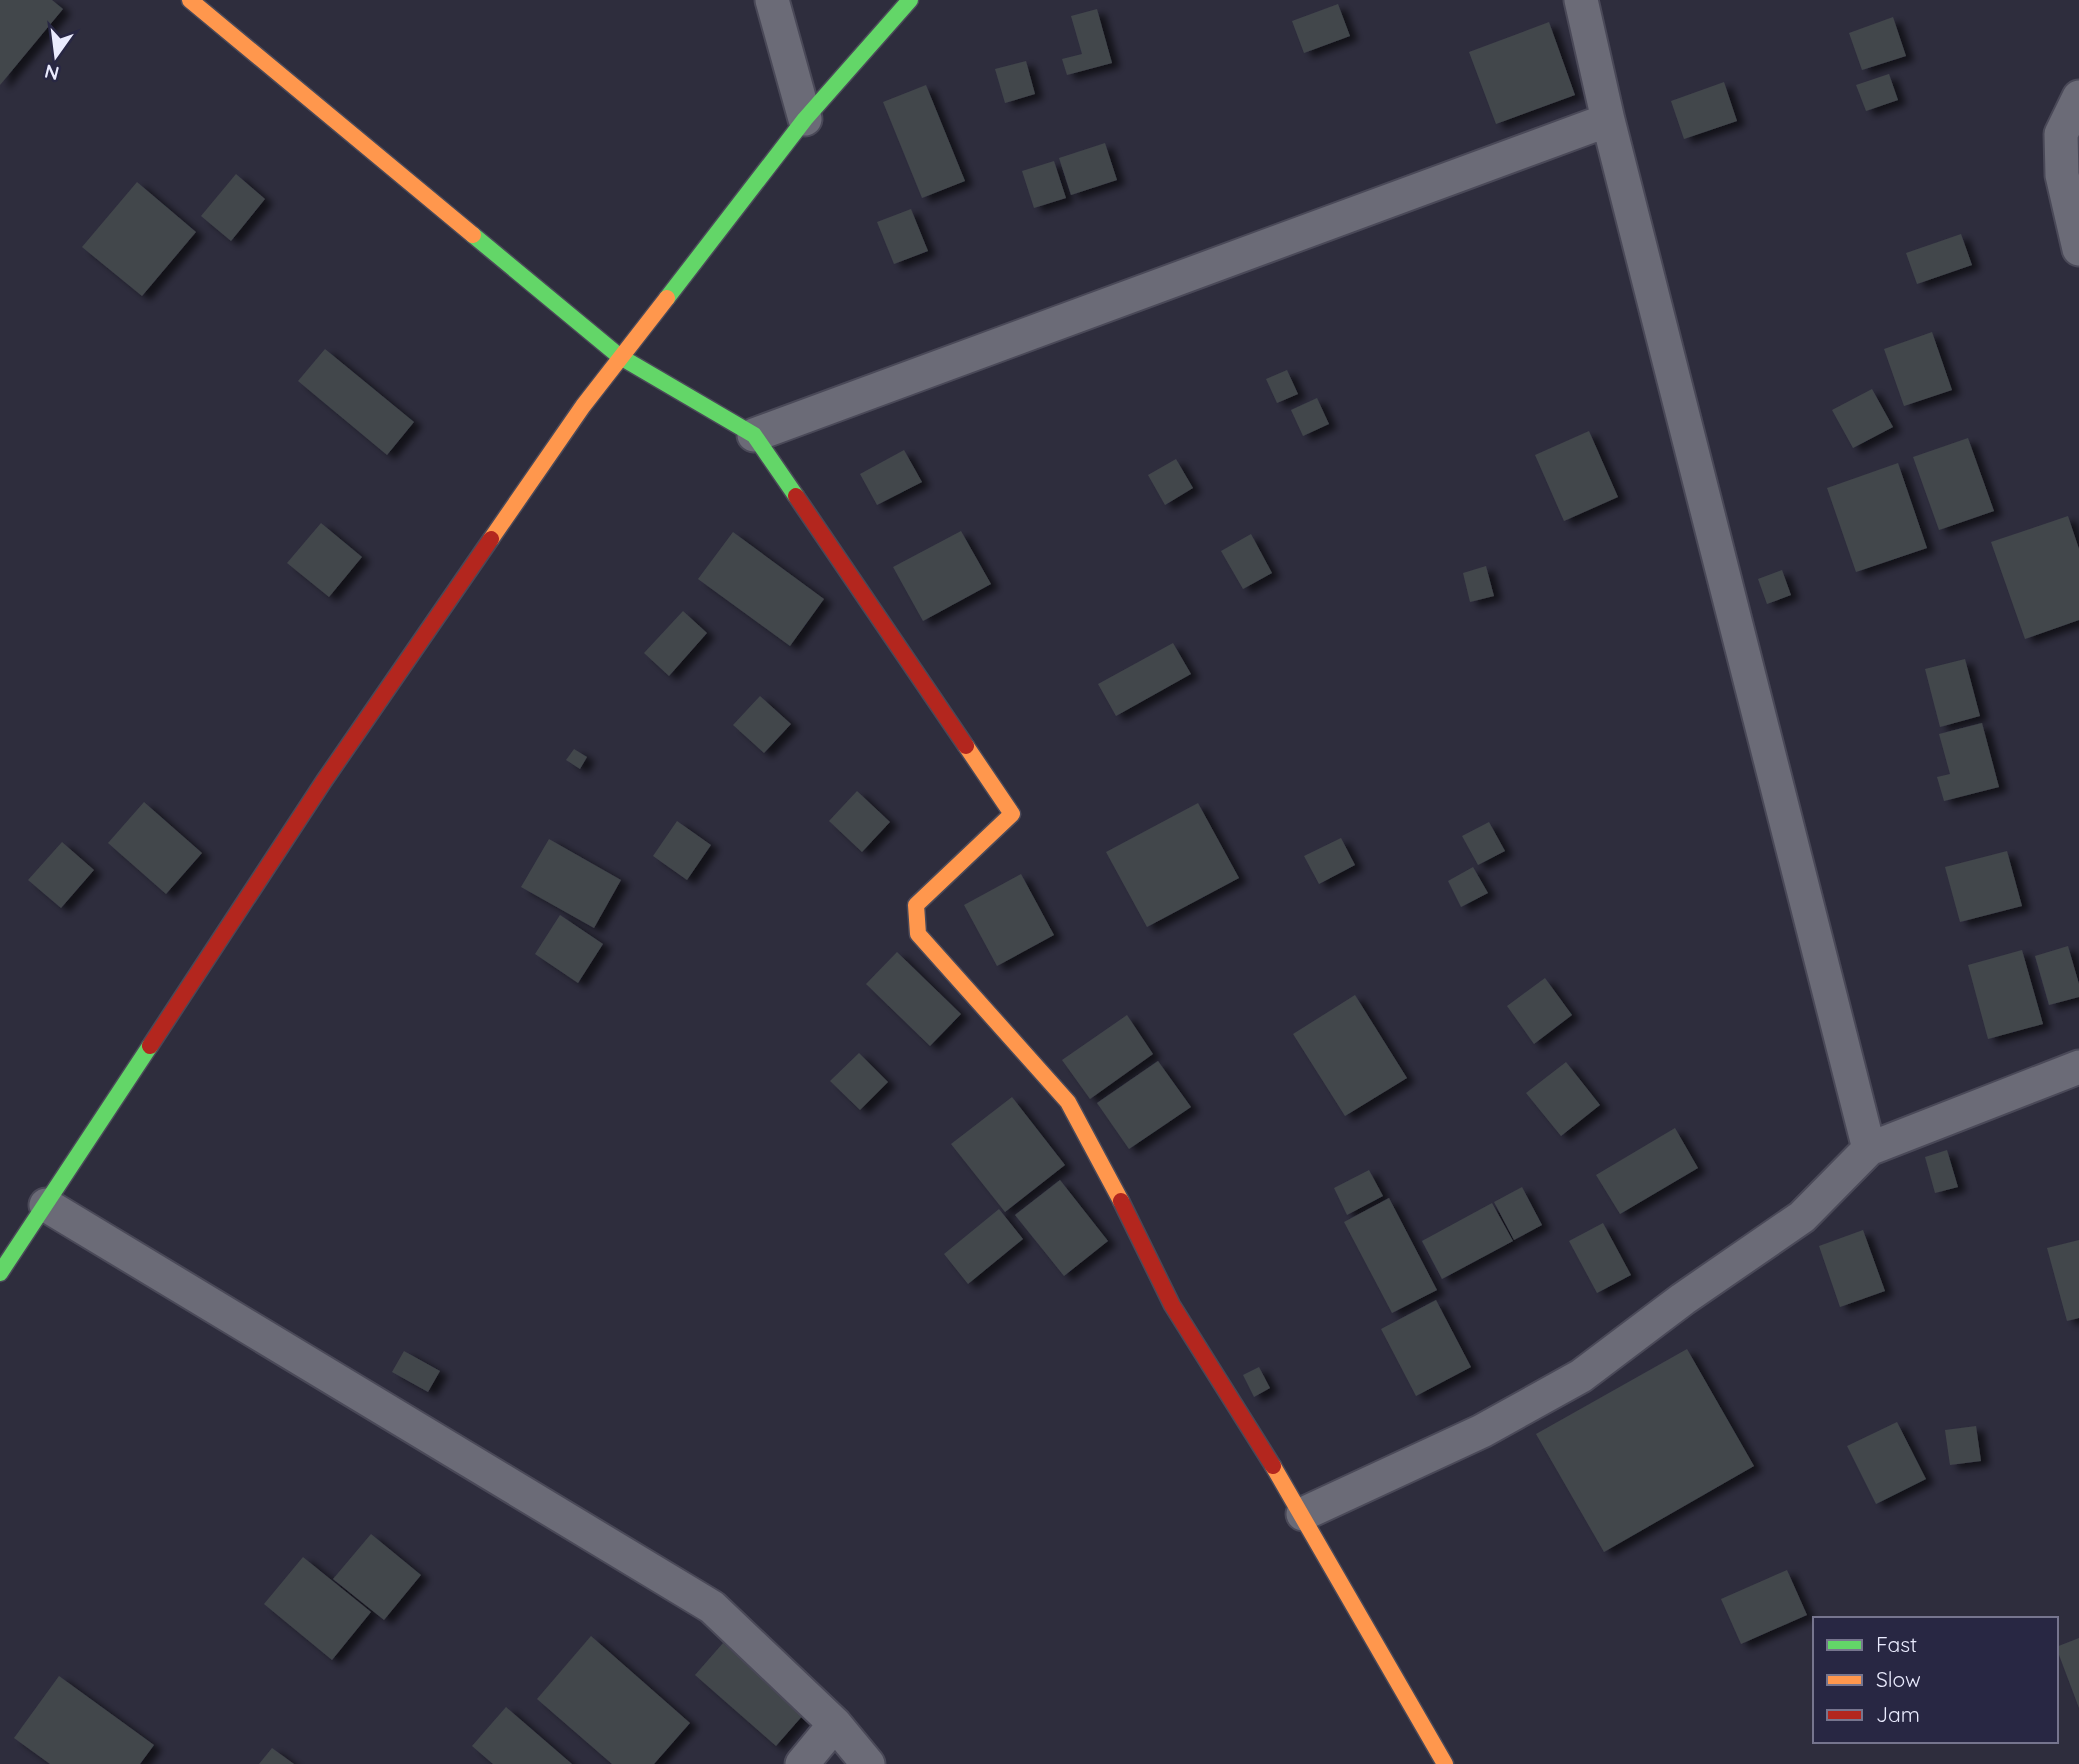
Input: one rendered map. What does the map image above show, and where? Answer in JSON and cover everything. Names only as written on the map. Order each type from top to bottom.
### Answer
[{"type":"street","points":[[190,0],[620,356],[754,435],[1012,814],[916,905],[918,934],[1069,1102],[1172,1305],[1303,1514],[1445,1764]]},
{"type":"street","points":[[772,0],[805,119]]},
{"type":"street","points":[[0,1273],[324,780],[620,356],[805,119],[910,0]]},
{"type":"street","points":[[1581,0],[1608,120],[1869,1149]]},
{"type":"street","points":[[2079,97],[2060,134],[2062,175],[2079,249]]},
{"type":"street","points":[[754,435],[1608,120]]},
{"type":"street","points":[[1303,1514],[1482,1431],[1581,1376],[1683,1299],[1802,1217],[1869,1149],[2079,1067]]},
{"type":"street","points":[[46,1205],[712,1607],[835,1724],[868,1764]]},
{"type":"street","points":[[802,1764],[835,1724]]},
{"type":"building","points":[[0,0],[52,0],[63,9],[0,85]]},
{"type":"building","points":[[1338,4],[1350,36],[1304,53],[1292,21]]},
{"type":"building","points":[[1097,9],[1112,63],[1067,75],[1062,59],[1082,54],[1071,16]]},
{"type":"building","points":[[1893,17],[1906,56],[1862,70],[1849,33]]},
{"type":"building","points":[[1549,22],[1575,95],[1496,124],[1469,52]]},
{"type":"building","points":[[1026,61],[1035,94],[1005,103],[995,69]]},
{"type":"building","points":[[1889,74],[1898,100],[1866,111],[1856,85]]},
{"type":"building","points":[[1724,82],[1737,121],[1684,139],[1671,101]]},
{"type":"building","points":[[926,85],[965,181],[922,198],[883,102]]},
{"type":"building","points":[[1105,143],[1117,180],[1071,195],[1059,158]]},
{"type":"building","points":[[1054,161],[1066,198],[1034,208],[1022,171]]},
{"type":"building","points":[[236,174],[265,199],[231,241],[201,216]]},
{"type":"building","points":[[137,182],[196,232],[142,296],[82,247]]},
{"type":"building","points":[[911,209],[928,251],[894,264],[877,222]]},
{"type":"building","points":[[1961,234],[1972,265],[1917,284],[1906,253]]},
{"type":"building","points":[[1932,332],[1952,390],[1904,406],[1884,349]]},
{"type":"building","points":[[325,349],[414,422],[387,455],[298,381]]},
{"type":"building","points":[[1287,370],[1298,394],[1277,403],[1266,379]]},
{"type":"building","points":[[1872,389],[1893,427],[1853,448],[1832,410]]},
{"type":"building","points":[[1317,398],[1329,424],[1303,436],[1291,410]]},
{"type":"building","points":[[1589,431],[1618,497],[1564,521],[1535,455]]},
{"type":"building","points":[[1968,438],[1994,511],[1939,530],[1913,457]]},
{"type":"building","points":[[904,450],[922,482],[877,505],[860,474]]},
{"type":"building","points":[[1176,459],[1193,488],[1165,505],[1148,475]]},
{"type":"building","points":[[1898,463],[1927,548],[1856,572],[1827,488]]},
{"type":"building","points":[[2068,516],[2079,549],[2079,620],[2025,639],[1991,542]]},
{"type":"building","points":[[321,523],[362,557],[329,597],[287,563]]},
{"type":"building","points":[[961,531],[991,584],[923,621],[893,567]]},
{"type":"building","points":[[733,532],[824,599],[790,646],[698,579]]},
{"type":"building","points":[[1251,534],[1272,573],[1243,589],[1221,551]]},
{"type":"building","points":[[1486,566],[1494,596],[1470,602],[1463,573]]},
{"type":"building","points":[[1782,570],[1791,595],[1767,604],[1758,579]]},
{"type":"building","points":[[683,611],[707,633],[669,676],[644,653]]},
{"type":"building","points":[[1173,643],[1191,674],[1116,716],[1098,684]]},
{"type":"building","points":[[1965,659],[1980,716],[1940,727],[1925,669]]},
{"type":"building","points":[[760,696],[791,724],[764,753],[733,725]]},
{"type":"building","points":[[1982,723],[1999,787],[1944,801],[1937,777],[1950,774],[1939,734]]},
{"type":"building","points":[[574,749],[587,757],[580,769],[566,760]]},
{"type":"building","points":[[857,791],[890,822],[862,852],[829,821]]},
{"type":"building","points":[[144,802],[202,853],[166,894],[108,843]]},
{"type":"building","points":[[1198,803],[1239,878],[1147,927],[1106,852]]},
{"type":"building","points":[[677,821],[711,845],[687,880],[653,856]]},
{"type":"building","points":[[1489,822],[1505,851],[1478,865],[1462,836]]},
{"type":"building","points":[[1341,838],[1355,865],[1319,884],[1304,856]]},
{"type":"building","points":[[549,839],[621,880],[594,928],[521,887]]},
{"type":"building","points":[[62,842],[94,870],[61,908],[28,880]]},
{"type":"building","points":[[2007,851],[2022,906],[1960,922],[1945,867]]},
{"type":"building","points":[[1473,867],[1488,893],[1461,907],[1448,881]]},
{"type":"building","points":[[1021,874],[1054,935],[997,966],[964,905]]},
{"type":"building","points":[[560,915],[603,944],[578,983],[535,954]]},
{"type":"building","points":[[2068,946],[2079,984],[2079,997],[2049,1005],[2035,956]]},
{"type":"building","points":[[2022,950],[2043,1024],[1988,1039],[1968,965]]},
{"type":"building","points":[[897,952],[961,1014],[930,1046],[866,984]]},
{"type":"building","points":[[1545,978],[1572,1015],[1534,1044],[1507,1006]]},
{"type":"building","points":[[1355,995],[1407,1078],[1345,1116],[1293,1034]]},
{"type":"building","points":[[1127,1015],[1153,1054],[1090,1099],[1062,1060]]},
{"type":"building","points":[[859,1053],[888,1082],[860,1110],[830,1081]]},
{"type":"building","points":[[1158,1061],[1191,1107],[1129,1149],[1097,1103]]},
{"type":"building","points":[[1566,1062],[1600,1105],[1561,1136],[1526,1093]]},
{"type":"building","points":[[1012,1097],[1065,1165],[1005,1212],[951,1144]]},
{"type":"building","points":[[1675,1128],[1698,1168],[1620,1214],[1596,1175]]},
{"type":"building","points":[[1947,1150],[1958,1187],[1935,1193],[1925,1157]]},
{"type":"building","points":[[1369,1170],[1383,1196],[1347,1215],[1334,1188]]},
{"type":"building","points":[[1060,1180],[1108,1241],[1064,1276],[1015,1215]]},
{"type":"building","points":[[1522,1187],[1542,1225],[1514,1240],[1494,1202]]},
{"type":"building","points":[[1389,1198],[1437,1290],[1392,1313],[1344,1222]]},
{"type":"building","points":[[1492,1203],[1513,1241],[1442,1279],[1422,1241]]},
{"type":"building","points":[[999,1209],[1023,1239],[968,1284],[944,1254]]},
{"type":"building","points":[[1603,1223],[1631,1275],[1597,1293],[1569,1241]]},
{"type":"building","points":[[1863,1230],[1885,1291],[1840,1307],[1819,1246]]},
{"type":"building","points":[[2079,1240],[2079,1318],[2067,1321],[2047,1248]]},
{"type":"building","points":[[1436,1300],[1471,1367],[1416,1396],[1381,1329]]},
{"type":"building","points":[[1687,1349],[1754,1466],[1604,1552],[1536,1434]]},
{"type":"building","points":[[404,1351],[440,1371],[428,1392],[392,1372]]},
{"type":"building","points":[[1259,1367],[1270,1388],[1254,1397],[1243,1375]]},
{"type":"building","points":[[1897,1422],[1926,1479],[1876,1504],[1847,1446]]},
{"type":"building","points":[[1976,1426],[1981,1461],[1950,1465],[1945,1430]]},
{"type":"building","points":[[371,1534],[421,1575],[384,1620],[333,1579]]},
{"type":"building","points":[[303,1557],[371,1612],[332,1660],[264,1604]]},
{"type":"building","points":[[1787,1570],[1807,1615],[1741,1644],[1721,1599]]},
{"type":"building","points":[[591,1636],[690,1723],[654,1764],[612,1764],[537,1699]]},
{"type":"building","points":[[2079,1638],[2079,1708],[2058,1652],[2058,1646]]},
{"type":"building","points":[[723,1643],[804,1714],[776,1746],[695,1675]]},
{"type":"building","points":[[59,1676],[154,1745],[140,1764],[50,1764],[14,1738]]},
{"type":"building","points":[[506,1707],[572,1764],[493,1764],[472,1746]]},
{"type":"building","points":[[272,1748],[294,1764],[259,1764]]},
{"type":"traffic: fast","points":[[667,298],[805,119],[910,0]]},
{"type":"traffic: fast","points":[[473,235],[619,356],[754,435],[796,496]]},
{"type":"traffic: fast","points":[[0,1273],[150,1046]]},
{"type":"traffic: slow","points":[[190,0],[473,235]]},
{"type":"traffic: slow","points":[[491,539],[583,406],[667,298]]},
{"type":"traffic: slow","points":[[966,746],[1012,814],[916,905],[918,934],[1068,1102],[1121,1201]]},
{"type":"traffic: slow","points":[[1273,1466],[1445,1764]]},
{"type":"traffic: jam","points":[[796,496],[966,746]]},
{"type":"traffic: jam","points":[[150,1046],[324,781],[491,539]]},
{"type":"traffic: jam","points":[[1121,1201],[1172,1305],[1273,1466]]}]
